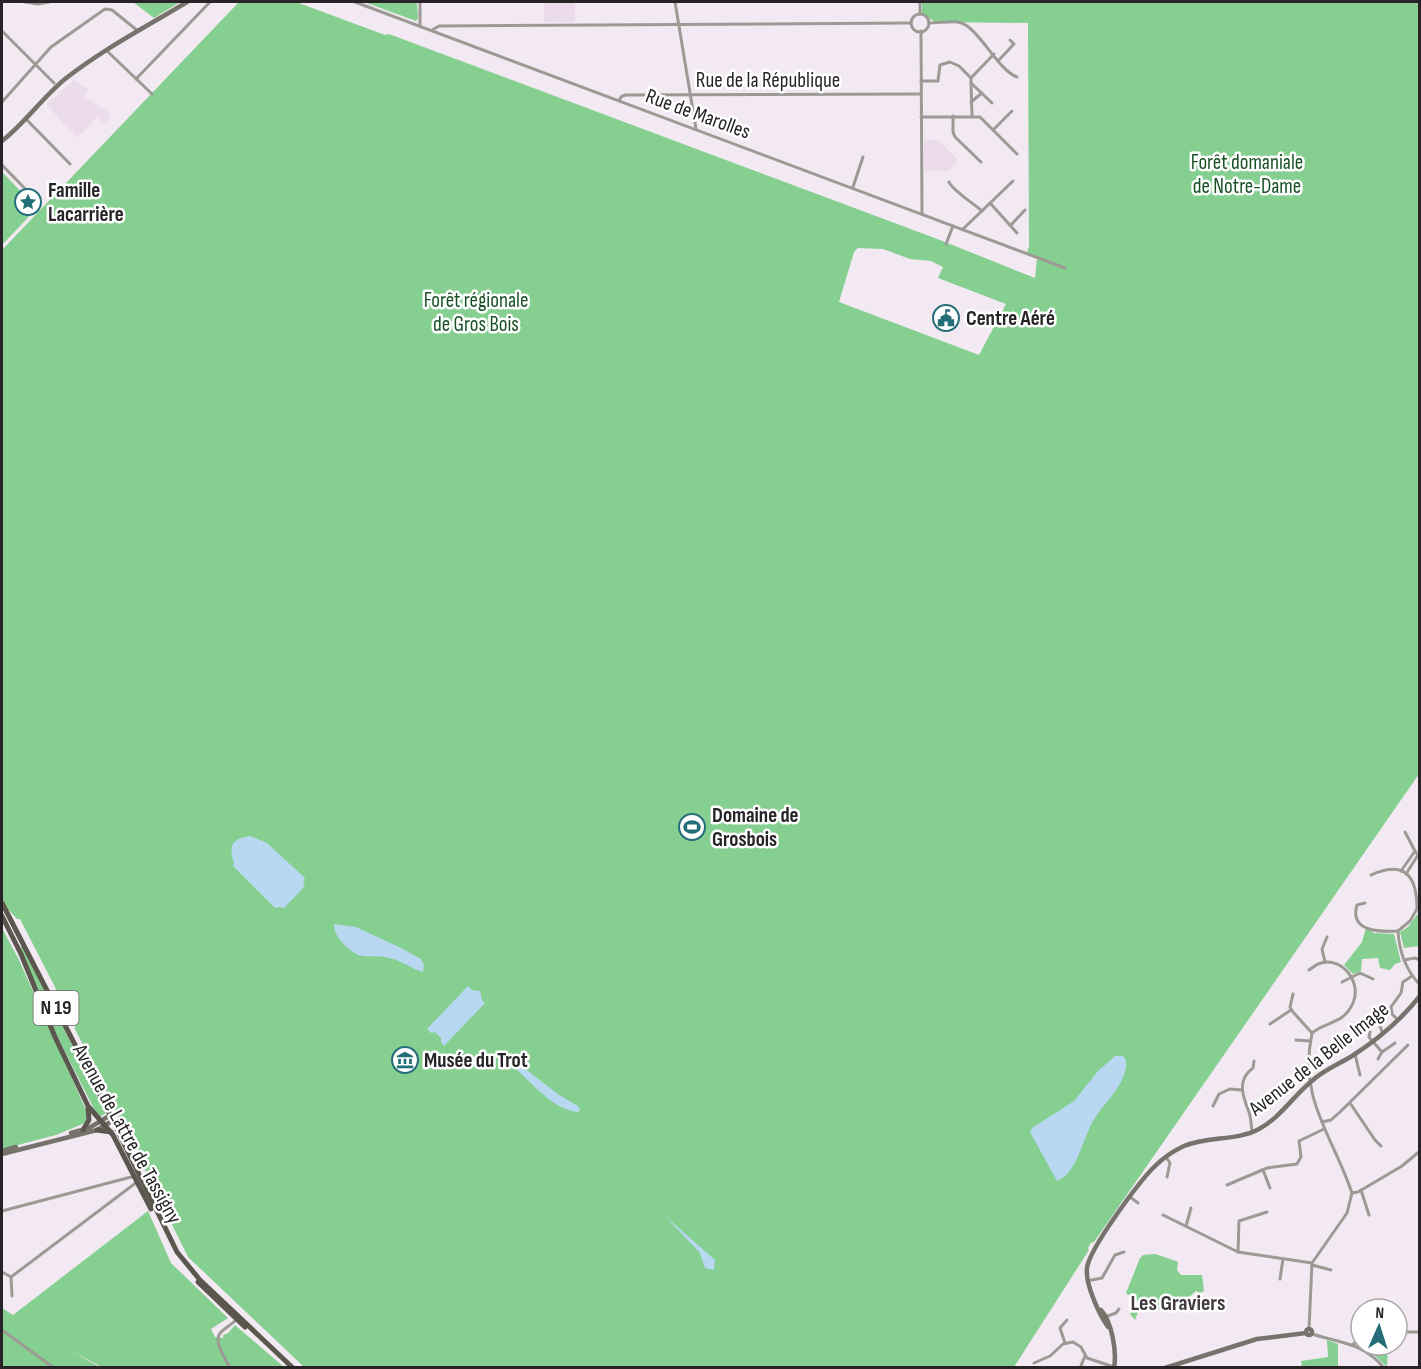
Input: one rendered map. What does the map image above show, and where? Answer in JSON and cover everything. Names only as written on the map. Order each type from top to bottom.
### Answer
[{"type":"main road","name":"N 19","points":[[2,903],[74,1042],[177,1252],[200,1280],[293,1368]]},
{"type":"main road","name":"Avenue de Lattre de Tassigny","points":[[2,916],[88,1106],[111,1132],[178,1258],[203,1287],[288,1368]]},
{"type":"main road","points":[[84,1131],[89,1120],[88,1106]]},
{"type":"main road","points":[[97,1130],[111,1132]]},
{"type":"street","points":[[25,2],[38,4],[49,2]]},
{"type":"street","points":[[2,141],[71,75],[106,50],[187,2]]},
{"type":"street","points":[[136,78],[210,2]]},
{"type":"street","name":"Rue de Marolles","points":[[355,2],[1065,268]]},
{"type":"street","points":[[420,2],[420,25]]},
{"type":"street","points":[[675,2],[696,129]]},
{"type":"street","points":[[920,2],[920,14]]},
{"type":"street","points":[[2,102],[51,47],[105,9],[112,10],[138,31]]},
{"type":"street","points":[[911,23],[913,18],[920,14]]},
{"type":"street","points":[[911,23],[913,28],[926,30],[929,23],[928,18],[920,14]]},
{"type":"street","points":[[929,23],[959,22],[966,26],[998,61],[1017,77]]},
{"type":"street","points":[[432,30],[439,26],[911,23]]},
{"type":"street","points":[[2,31],[4,36],[54,83]]},
{"type":"street","points":[[921,31],[922,214]]},
{"type":"street","points":[[998,61],[1014,44],[1010,40]]},
{"type":"street","points":[[106,50],[152,94]]},
{"type":"street","points":[[972,116],[971,78],[994,54]]},
{"type":"street","points":[[921,81],[938,81],[940,65],[950,62],[959,66],[971,78]]},
{"type":"street","points":[[971,83],[992,103]]},
{"type":"street","points":[[971,102],[982,93]]},
{"type":"street","name":"Rue de la République","points":[[619,100],[626,95],[921,94]]},
{"type":"street","points":[[993,130],[1012,111]]},
{"type":"street","points":[[953,116],[955,137],[981,162]]},
{"type":"street","points":[[921,117],[980,117],[1017,153]]},
{"type":"street","points":[[26,119],[69,164]]},
{"type":"street","points":[[853,188],[863,158]]},
{"type":"street","points":[[2,165],[40,204]]},
{"type":"street","points":[[963,229],[1013,181]]},
{"type":"street","points":[[949,182],[951,188],[970,199],[982,211]]},
{"type":"street","points":[[990,203],[1017,233]]},
{"type":"street","points":[[1011,225],[1026,210]]},
{"type":"street","points":[[946,244],[953,226]]},
{"type":"street","points":[[1405,832],[1419,855],[1406,874]]},
{"type":"street","points":[[1401,871],[1415,851]]},
{"type":"street","points":[[1365,903],[1358,904],[1355,917],[1373,931],[1398,931],[1410,921],[1418,909],[1414,885],[1406,874],[1389,868],[1371,875]]},
{"type":"street","points":[[1398,931],[1404,960],[1419,986],[1419,995]]},
{"type":"street","points":[[1325,962],[1322,949],[1327,937]]},
{"type":"street","points":[[1404,960],[1415,958],[1419,960]]},
{"type":"street","points":[[1309,970],[1325,962],[1339,965],[1351,977],[1356,994],[1348,1010],[1335,1023],[1318,1027],[1312,1033],[1310,1041],[1308,1057],[1313,1102],[1352,1192],[1347,1213],[1312,1264],[1309,1332]]},
{"type":"street","points":[[1342,982],[1360,973],[1373,978]]},
{"type":"street","points":[[1398,1020],[1392,1014],[1391,1007],[1401,993],[1403,982],[1412,976]]},
{"type":"street","points":[[1293,994],[1290,1001],[1292,1010],[1312,1033]]},
{"type":"street","name":"Avenue de la Belle Image","points":[[1087,1281],[1086,1269],[1090,1257],[1149,1172],[1166,1157],[1204,1140],[1252,1132],[1266,1125],[1310,1083],[1383,1034],[1419,995]]},
{"type":"street","points":[[1270,1024],[1292,1010]]},
{"type":"street","points":[[1380,1026],[1383,1034]]},
{"type":"street","points":[[1370,1032],[1369,1037],[1382,1052]]},
{"type":"street","points":[[1296,1040],[1310,1041]]},
{"type":"street","points":[[1378,1059],[1382,1052],[1395,1043]]},
{"type":"street","points":[[1322,1122],[1331,1119],[1350,1102],[1408,1045]]},
{"type":"street","points":[[1355,1054],[1360,1075]]},
{"type":"street","points":[[1252,1132],[1242,1090],[1243,1082],[1253,1068],[1254,1061]]},
{"type":"street","points":[[1213,1106],[1220,1094],[1230,1089],[1242,1090]]},
{"type":"street","points":[[1350,1102],[1381,1146]]},
{"type":"street","points":[[2,1152],[84,1131],[111,1118]]},
{"type":"street","points":[[84,1131],[97,1130],[103,1123]]},
{"type":"street","points":[[1227,1185],[1263,1170],[1297,1164],[1301,1157],[1299,1141],[1325,1129]]},
{"type":"street","points":[[1352,1192],[1361,1190],[1402,1166],[1419,1151]]},
{"type":"street","points":[[1166,1157],[1170,1163],[1167,1177]]},
{"type":"street","points":[[1263,1170],[1270,1188]]},
{"type":"street","points":[[2,1211],[136,1179]]},
{"type":"street","points":[[11,1277],[136,1179]]},
{"type":"street","points":[[1361,1190],[1369,1215]]},
{"type":"street","points":[[1130,1197],[1138,1203]]},
{"type":"street","points":[[1186,1226],[1191,1208]]},
{"type":"street","points":[[1238,1252],[1239,1221],[1267,1212]]},
{"type":"street","points":[[1163,1215],[1238,1252],[1312,1264],[1331,1270]]},
{"type":"street","points":[[1034,1363],[1050,1356],[1065,1343],[1077,1344],[1086,1356],[1112,1367],[1114,1358],[1108,1327],[1087,1281],[1102,1278],[1115,1255],[1124,1252]]},
{"type":"street","points":[[1280,1279],[1283,1259]]},
{"type":"street","points":[[2,1272],[11,1277]]},
{"type":"street","points":[[11,1277],[12,1296]]},
{"type":"street","points":[[1104,1318],[1116,1313],[1119,1309]]},
{"type":"street","points":[[230,1368],[218,1338],[219,1333],[238,1318]]},
{"type":"street","points":[[1065,1343],[1060,1328],[1067,1320]]},
{"type":"street","points":[[2,1330],[54,1368]]},
{"type":"street","points":[[1164,1368],[1257,1339],[1309,1332],[1349,1343]]},
{"type":"street","points":[[1080,1368],[1086,1356]]},
{"type":"shaded area","points":[[544,2],[575,2],[575,22],[544,22]]},
{"type":"shaded area","points":[[74,80],[88,89],[85,97],[110,113],[109,121],[105,124],[97,117],[77,138],[47,104]]},
{"type":"shaded area","points":[[924,140],[938,140],[958,160],[949,171],[924,171]]},
{"type":"green space","points":[[133,2],[180,2],[154,18]]},
{"type":"green space","name":"Domaine de Grosbois","points":[[239,2],[296,2],[385,35],[389,34],[940,240],[1035,278],[1037,259],[1027,252],[1029,247],[1028,23],[935,22],[922,13],[922,2],[1419,2],[1419,774],[1094,1242],[1091,1243],[1089,1250],[1014,1367],[304,1367],[188,1257],[20,919],[17,919],[6,907],[2,897],[2,250]],"holes":[[[858,248],[883,249],[910,259],[931,261],[943,267],[938,278],[1006,304],[979,355],[839,302],[854,252]]]},
{"type":"green space","points":[[364,2],[417,2],[418,18],[416,21]]},
{"type":"green space","points":[[2,172],[37,208],[2,245]]},
{"type":"green space","points":[[1419,912],[1419,946],[1404,948],[1400,932],[1408,927]]},
{"type":"green space","points":[[2,928],[19,960],[86,1110],[87,1119],[85,1123],[56,1135],[2,1149]]},
{"type":"green space","points":[[1366,928],[1374,933],[1394,934],[1401,962],[1395,964],[1390,970],[1380,968],[1378,958],[1362,959],[1361,971],[1353,974],[1344,965],[1362,942]]},
{"type":"green space","points":[[20,947],[23,947],[106,1113],[100,1117],[54,1030]]},
{"type":"green space","points":[[148,1211],[171,1263],[228,1318],[211,1329],[215,1337],[223,1338],[223,1335],[235,1325],[284,1367],[101,1367],[71,1350],[99,1367],[2,1367],[2,1308],[13,1315]]},
{"type":"green space","points":[[1155,1254],[1178,1262],[1177,1270],[1181,1275],[1202,1275],[1204,1291],[1200,1293],[1196,1291],[1188,1298],[1170,1301],[1168,1306],[1156,1310],[1155,1305],[1141,1304],[1135,1320],[1130,1314],[1139,1303],[1126,1293],[1140,1258],[1143,1255]]},
{"type":"green space","points":[[1327,1340],[1338,1344],[1338,1367],[1302,1367],[1301,1361],[1328,1357]]},
{"type":"green space","points":[[1376,1357],[1387,1357],[1387,1367]]},
{"type":"water","points":[[250,836],[267,843],[305,878],[303,882],[305,886],[284,908],[275,908],[233,866],[231,852],[233,844],[239,839]]},
{"type":"water","points":[[334,924],[356,927],[401,948],[421,959],[424,965],[423,972],[393,959],[361,956],[355,953],[340,939]]},
{"type":"water","points":[[468,986],[472,990],[480,991],[485,1003],[444,1046],[441,1038],[435,1032],[431,1033],[427,1029]]},
{"type":"water","points":[[1115,1056],[1123,1056],[1126,1060],[1123,1077],[1093,1121],[1070,1171],[1057,1181],[1030,1132],[1032,1128],[1074,1101],[1098,1071]]},
{"type":"water","points":[[515,1061],[559,1095],[578,1106],[580,1110],[578,1112],[569,1110],[551,1101],[513,1066],[512,1062]]},
{"type":"water","points":[[665,1216],[715,1260],[714,1270],[705,1268],[700,1253]]},
{"type":"place","name":"Famille Lacarrière","points":[[28,202]]},
{"type":"place","name":"Centre Aéré","points":[[946,318]]},
{"type":"place","name":"Domaine de Grosbois","points":[[692,827]]},
{"type":"place","name":"Musée du Trot","points":[[405,1060]]},
{"type":"district","name":"Les Graviers","points":[[1178,1303]]},
{"type":"park label","name":"Forêt domaniale de Notre-Dame","points":[[1247,174]]},
{"type":"park label","name":"Forêt régionale de Gros Bois","points":[[476,312]]}]
